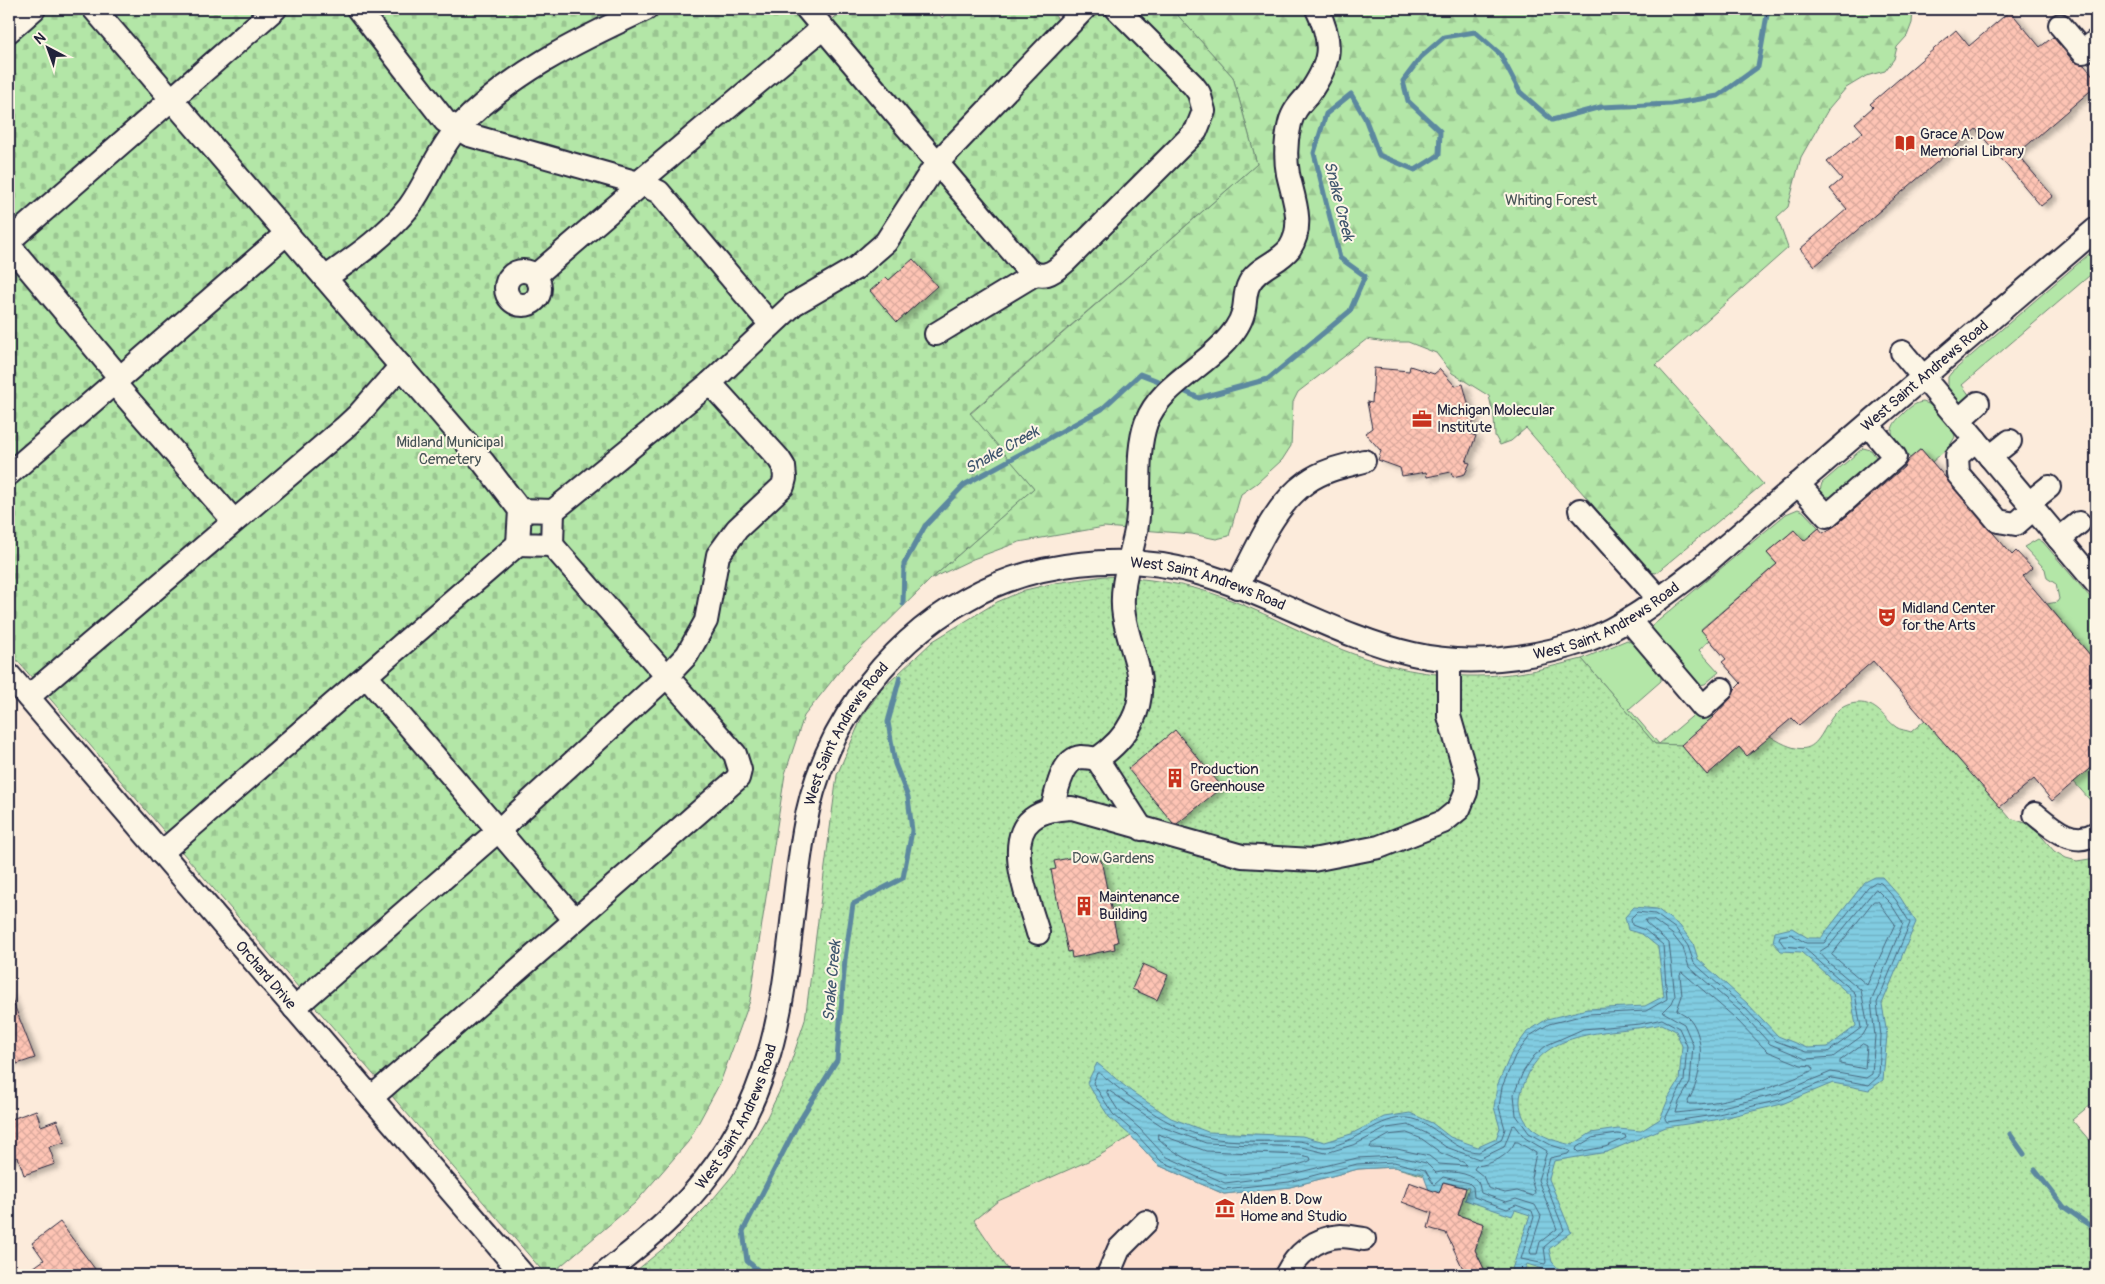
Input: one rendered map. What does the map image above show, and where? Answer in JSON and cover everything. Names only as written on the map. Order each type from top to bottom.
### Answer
[{"type":"street","points":[[9,31],[34,9]]},
{"type":"street","points":[[94,9],[483,462],[520,510],[518,544]]},
{"type":"street","points":[[9,241],[275,9]]},
{"type":"street","points":[[358,9],[445,122],[469,135],[640,183],[659,192],[771,326]]},
{"type":"street","points":[[325,278],[357,255],[395,223],[409,207],[444,146],[458,129],[504,87],[550,56],[646,9]]},
{"type":"street","points":[[807,9],[936,164],[1027,269],[1035,274],[1044,276],[1054,272],[1065,262],[1196,131],[1202,121],[1202,102],[1193,85],[1117,9]]},
{"type":"street","points":[[520,510],[554,512],[710,383],[794,304],[809,293],[856,268],[886,242],[936,164],[1084,9]]},
{"type":"street","points":[[1052,810],[1062,777],[1070,762],[1080,757],[1097,759],[1109,751],[1132,724],[1141,697],[1139,672],[1124,615],[1123,588],[1136,536],[1141,445],[1146,423],[1156,402],[1222,345],[1233,332],[1243,314],[1249,284],[1256,274],[1290,248],[1294,238],[1298,225],[1288,171],[1286,142],[1294,111],[1315,84],[1327,61],[1329,46],[1326,29],[1317,9]]},
{"type":"street","points":[[2060,25],[2083,52],[2096,41]]},
{"type":"street","points":[[535,276],[640,183],[823,28]]},
{"type":"street","name":"West Saint Andrews Road","points":[[603,1275],[673,1216],[721,1158],[744,1118],[762,1077],[782,1006],[804,832],[810,801],[819,771],[837,733],[863,691],[907,642],[935,619],[968,598],[998,584],[1030,574],[1063,567],[1128,562],[1195,572],[1237,587],[1382,646],[1416,655],[1449,660],[1483,660],[1552,650],[1587,640],[1629,620],[1699,570],[2096,229]]},
{"type":"street","points":[[9,474],[287,233]]},
{"type":"street","points":[[9,245],[117,380],[233,520]]},
{"type":"street","points":[[936,334],[1035,274]]},
{"type":"street","points":[[1902,352],[2096,583]]},
{"type":"street","points":[[28,698],[233,520],[359,414],[401,366]]},
{"type":"street","points":[[294,1008],[499,830],[667,676],[686,655],[702,631],[718,555],[737,529],[777,494],[783,486],[785,478],[784,467],[779,459],[710,383]]},
{"type":"street","points":[[1959,420],[1978,404]]},
{"type":"street","points":[[1798,484],[1826,516],[1895,457],[1868,424]]},
{"type":"street","points":[[1976,440],[1957,456],[1958,474],[1998,521],[2016,524],[2049,487]]},
{"type":"street","points":[[1990,457],[2010,441]]},
{"type":"street","points":[[1237,587],[1265,533],[1286,500],[1307,482],[1326,472],[1364,461]]},
{"type":"street","points":[[1580,510],[1660,599]]},
{"type":"street","points":[[370,1098],[738,778],[740,770],[736,754],[552,545],[554,512]]},
{"type":"street","points":[[2059,539],[2079,523]]},
{"type":"street","points":[[161,853],[518,544],[552,545]]},
{"type":"street","points":[[1629,620],[1703,706],[1722,689]]},
{"type":"street","points":[[1038,933],[1018,861],[1019,837],[1031,819],[1052,810],[1072,808],[1242,856],[1313,860],[1379,847],[1443,822],[1459,809],[1466,792],[1467,778],[1449,716],[1449,660]]},
{"type":"street","name":"Orchard Drive","points":[[9,675],[522,1275]]},
{"type":"street","points":[[366,676],[575,920]]},
{"type":"street","points":[[1097,759],[1142,829]]},
{"type":"street","points":[[2035,814],[2063,836],[2090,837],[2096,833]]},
{"type":"street","points":[[1108,1275],[1119,1249],[1146,1222]]},
{"type":"street","points":[[1286,1275],[1293,1260],[1313,1244],[1340,1236],[1364,1239]]},
{"type":"shaded area","name":"Alden B. Dow Home and Studio","points":[[1131,1136],[1158,1165],[1290,1187],[1358,1169],[1394,1167],[1466,1188],[1484,1224],[1475,1250],[1487,1275],[1011,1275],[973,1220],[998,1201],[1097,1157]]},
{"type":"green space","name":"Midland Municipal Cemetery","points":[[9,9],[817,9],[829,22],[845,9],[934,9],[942,18],[952,9],[1049,9],[1058,19],[1068,9],[1172,9],[1233,77],[1257,164],[970,413],[1034,488],[931,579],[846,663],[804,716],[785,774],[750,1001],[720,1083],[688,1142],[635,1203],[550,1275],[546,1275],[9,651]]},
{"type":"green space","name":"Whiting Forest","points":[[1172,9],[1913,9],[1912,23],[1907,36],[1897,47],[1894,59],[1885,71],[1866,76],[1846,88],[1829,108],[1801,157],[1788,207],[1777,217],[1788,248],[1656,365],[1763,484],[1656,573],[1651,572],[1526,428],[1511,441],[1500,445],[1495,436],[1494,418],[1489,396],[1452,373],[1436,353],[1408,342],[1385,342],[1367,339],[1298,392],[1293,402],[1291,446],[1282,460],[1257,483],[1241,494],[1229,536],[1216,539],[1192,534],[1104,527],[1019,542],[973,559],[931,579],[1034,488],[970,414],[1257,164],[1233,77]]},
{"type":"green space","points":[[2096,248],[2096,270],[1962,385],[1970,396],[1964,402],[1957,402],[1948,390],[1948,377],[1951,373]]},
{"type":"green space","points":[[1923,402],[1933,407],[1943,416],[1951,426],[1955,437],[1949,447],[1932,462],[1921,449],[1910,458],[1896,441],[1892,431],[1897,420],[1907,410]]},
{"type":"green space","points":[[1863,448],[1871,450],[1876,457],[1875,460],[1834,497],[1824,496],[1820,490],[1822,483]]},
{"type":"green space","points":[[1798,509],[1803,511],[1819,528],[1804,541],[1794,530],[1767,553],[1777,564],[1701,629],[1710,640],[1699,650],[1719,672],[1705,684],[1698,685],[1652,631],[1652,626],[1786,514]]},
{"type":"green space","points":[[2038,539],[2043,542],[2096,604],[2096,662],[2047,604],[2057,602],[2059,599],[2056,584],[2047,578],[2045,569],[2024,547]]},
{"type":"green space","name":"Dow Gardens","points":[[1105,576],[1165,582],[1209,592],[1363,658],[1400,668],[1434,674],[1502,675],[1535,670],[1582,659],[1655,744],[1681,745],[1707,775],[1739,747],[1747,756],[1770,736],[1790,746],[1804,748],[1814,744],[1834,715],[1844,707],[1858,703],[1864,703],[1875,708],[1899,729],[1911,732],[1925,720],[2010,818],[2032,825],[2054,851],[2066,858],[2077,861],[2096,858],[2096,1100],[2072,1120],[2096,1148],[2096,1275],[1487,1275],[1475,1250],[1484,1224],[1458,1215],[1466,1188],[1394,1167],[1358,1169],[1290,1187],[1224,1194],[1158,1165],[1131,1136],[1097,1157],[998,1201],[974,1220],[1011,1275],[631,1275],[671,1242],[708,1205],[733,1175],[767,1117],[785,1080],[805,1020],[837,775],[862,717],[881,690],[933,641],[997,602],[1025,590],[1055,583]]},
{"type":"green space","points":[[1627,640],[1637,646],[1661,673],[1661,681],[1629,709],[1659,744],[1703,707],[1713,717],[1681,745],[1655,744],[1582,659]]},
{"type":"green space","points":[[2096,763],[2096,807],[2074,782]]},
{"type":"water","points":[[1875,877],[1882,877],[1900,897],[1916,922],[1882,1004],[1887,1035],[1883,1080],[1869,1090],[1833,1083],[1782,1104],[1715,1120],[1666,1127],[1607,1152],[1554,1161],[1549,1179],[1571,1232],[1549,1249],[1552,1262],[1564,1275],[1544,1275],[1546,1270],[1527,1264],[1523,1275],[1510,1275],[1530,1215],[1515,1210],[1512,1216],[1465,1200],[1469,1188],[1444,1182],[1439,1193],[1429,1190],[1423,1174],[1394,1167],[1358,1169],[1290,1187],[1224,1194],[1158,1165],[1131,1136],[1109,1117],[1087,1083],[1097,1063],[1132,1092],[1171,1118],[1208,1132],[1302,1136],[1325,1142],[1351,1134],[1384,1117],[1410,1113],[1432,1123],[1450,1137],[1478,1147],[1496,1139],[1500,1128],[1494,1107],[1497,1086],[1511,1054],[1527,1032],[1547,1019],[1587,1009],[1645,1006],[1664,996],[1658,947],[1642,934],[1628,930],[1625,917],[1634,907],[1657,909],[1680,926],[1693,943],[1698,959],[1747,1003],[1778,1036],[1807,1048],[1828,1047],[1856,1026],[1851,996],[1801,952],[1781,951],[1773,942],[1775,932],[1792,928],[1808,938],[1821,938],[1865,882]],"holes":[[[1662,1024],[1676,1031],[1682,1046],[1679,1081],[1669,1097],[1660,1119],[1641,1131],[1618,1129],[1591,1133],[1572,1145],[1541,1134],[1534,1130],[1524,1118],[1520,1101],[1527,1077],[1537,1060],[1551,1049],[1567,1040],[1605,1032]]]},
{"type":"building","name":"Grace A. Dow Memorial Library","points":[[2010,11],[2040,47],[2053,37],[2073,61],[2084,65],[2096,79],[2096,86],[2017,154],[2053,196],[2041,206],[1976,129],[1815,266],[1800,249],[1847,209],[1830,189],[1842,179],[1827,162],[1863,132],[1855,123],[1873,107],[1870,104],[1956,30],[1969,46]]},
{"type":"building","points":[[913,259],[937,286],[897,322],[870,291],[886,277],[889,280]]},
{"type":"building","name":"Michigan Molecular Institute","points":[[1410,366],[1434,374],[1440,369],[1455,386],[1463,384],[1469,407],[1476,410],[1470,434],[1476,436],[1466,462],[1470,463],[1465,474],[1453,477],[1451,472],[1427,477],[1426,472],[1402,476],[1400,468],[1378,460],[1381,451],[1365,433],[1372,428],[1367,402],[1372,403],[1374,368],[1409,371]]},
{"type":"building","name":"Midland Center for the Arts","points":[[1921,449],[2012,555],[2016,551],[2032,568],[2023,576],[2096,662],[2096,763],[2052,801],[2034,779],[2000,807],[1873,661],[1799,725],[1792,718],[1747,756],[1739,747],[1707,775],[1681,745],[1713,717],[1731,698],[1735,689],[1741,683],[1722,662],[1726,659],[1701,630],[1777,564],[1767,553],[1794,530],[1804,541],[1819,528],[1823,533],[1835,526],[1904,467],[1908,460]]},
{"type":"building","name":"Production Greenhouse","points":[[1175,730],[1222,787],[1177,824],[1173,823],[1128,769]]},
{"type":"building","name":"Maintenance Building","points":[[1096,853],[1098,860],[1101,860],[1118,942],[1114,943],[1115,949],[1072,958],[1071,951],[1068,952],[1051,870],[1056,869],[1054,861]]},
{"type":"building","points":[[1143,964],[1168,975],[1157,1000],[1132,989]]},
{"type":"building","points":[[9,992],[35,1058],[17,1064],[16,1060],[9,1063]]},
{"type":"building","points":[[36,1110],[41,1126],[57,1120],[65,1142],[49,1147],[55,1164],[24,1175],[18,1157],[9,1160],[9,1120]]},
{"type":"building","points":[[1409,1182],[1439,1193],[1443,1182],[1466,1188],[1458,1215],[1484,1224],[1475,1250],[1487,1275],[1466,1275],[1446,1233],[1428,1228],[1432,1213],[1402,1202]]},
{"type":"building","points":[[60,1222],[95,1269],[86,1275],[23,1275],[44,1260],[32,1243]]},
{"type":"waterway","name":"Snake Creek","points":[[1179,389],[1199,398],[1268,379],[1350,311],[1365,276],[1340,258],[1314,153],[1326,114],[1351,94],[1365,118],[1379,155],[1415,170],[1439,155],[1440,131],[1408,101],[1403,81],[1421,57],[1444,37],[1475,32],[1500,54],[1520,92],[1552,120],[1601,107],[1671,104],[1718,96],[1758,67],[1768,9]]},
{"type":"waterway","name":"Snake Creek","points":[[903,604],[904,564],[925,526],[964,485],[1102,409],[1140,374],[1166,384]]},
{"type":"waterway","name":"Snake Creek","points":[[780,1275],[760,1272],[747,1261],[743,1231],[797,1125],[837,1060],[845,959],[853,904],[903,878],[912,831],[908,797],[895,764],[888,722],[900,677]]},
{"type":"waterway","points":[[2010,1134],[2024,1154]]},
{"type":"waterway","points":[[2035,1170],[2064,1207],[2096,1230]]},
{"type":"waterway","name":"Snake Creek","points":[[805,1275],[829,1275]]},
{"type":"place","name":"Grace A. Dow Memorial Library","points":[[1905,143]]},
{"type":"place","name":"Michigan Molecular Institute","points":[[1422,419]]},
{"type":"place","name":"Midland Center for the Arts","points":[[1887,617]]},
{"type":"place","name":"Production Greenhouse","points":[[1175,778]]},
{"type":"place","name":"Maintenance Building","points":[[1084,906]]},
{"type":"place","name":"Alden B. Dow Home and Studio","points":[[1225,1208]]}]
